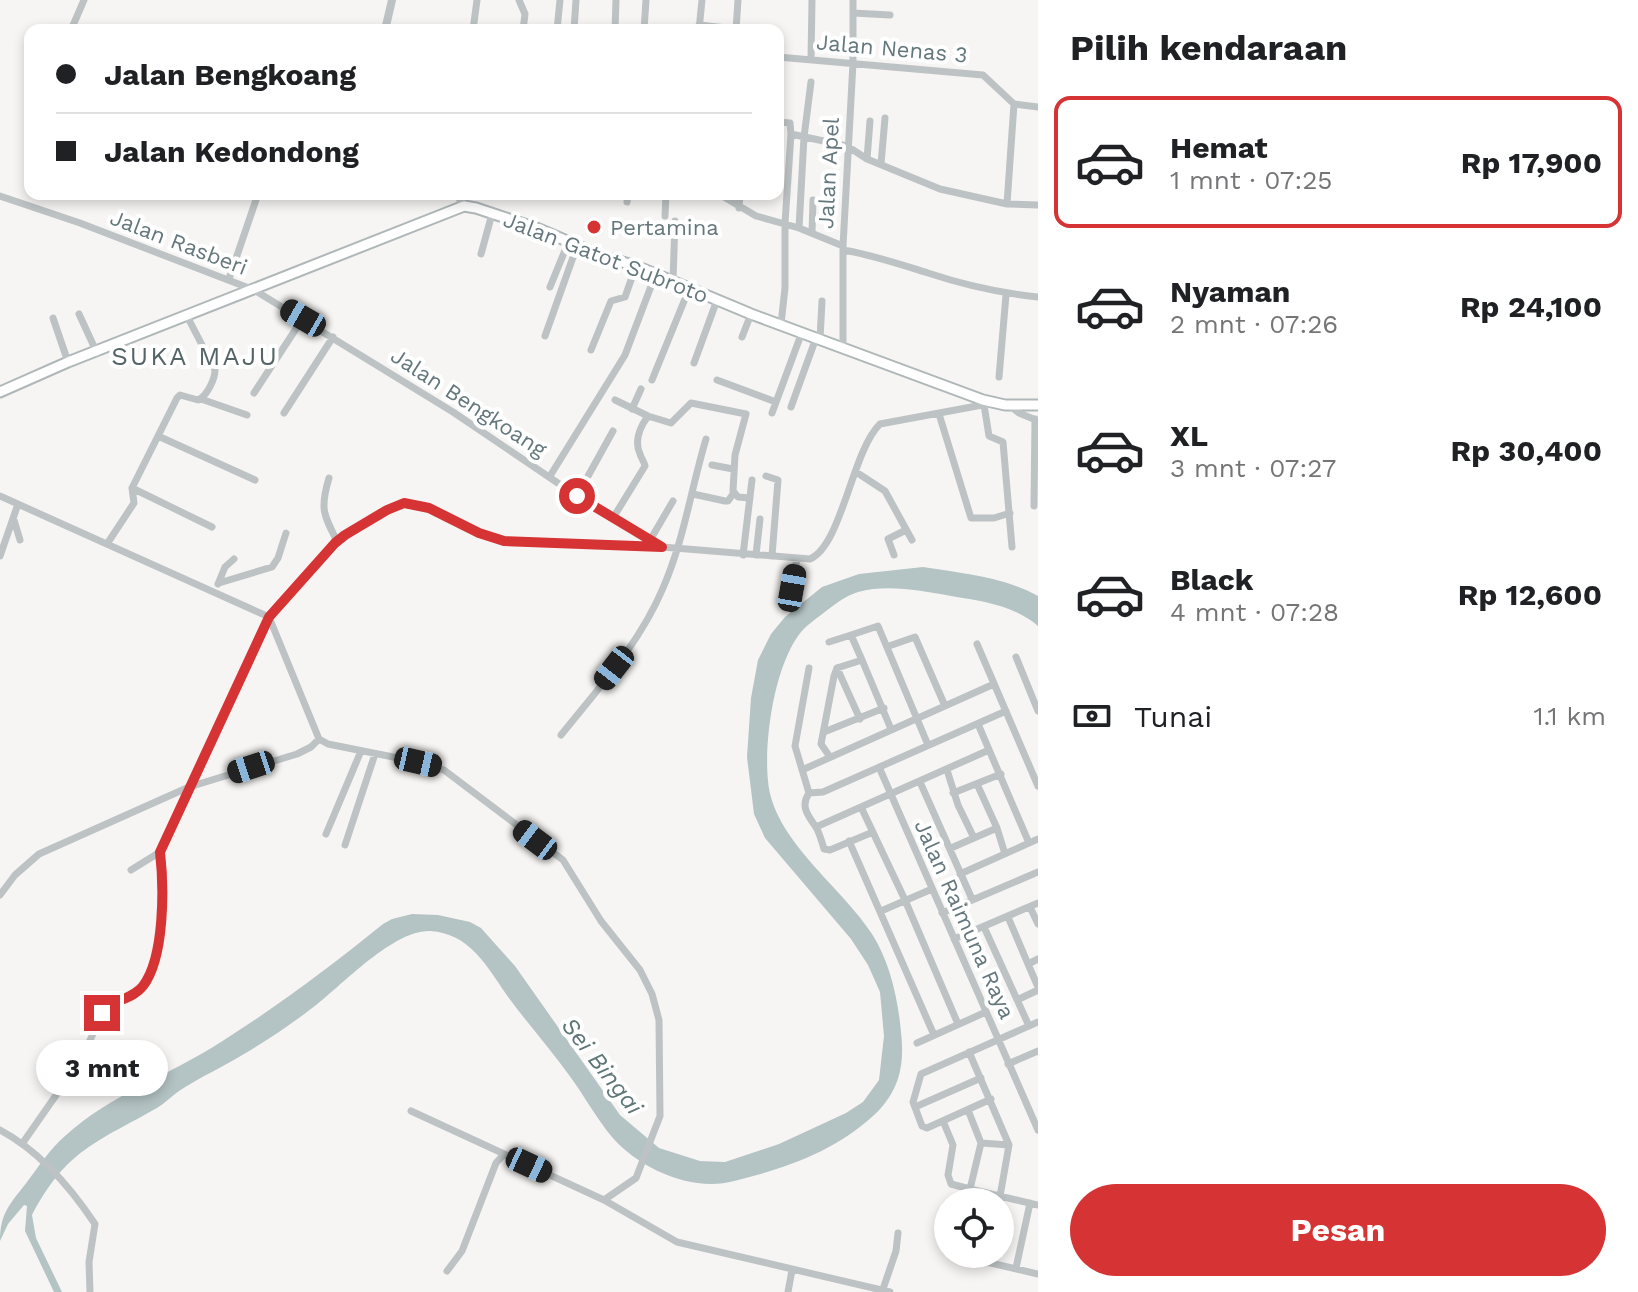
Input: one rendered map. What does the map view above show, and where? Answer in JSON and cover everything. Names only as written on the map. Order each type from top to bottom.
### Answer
[{"type":"main road","name":"Jalan Gatot Subroto","points":[[464,206],[539,229],[573,245],[656,273],[751,314],[989,404],[1038,405]]},
{"type":"main road","points":[[0,392],[68,362],[464,206]]},
{"type":"street","points":[[74,24],[84,0]]},
{"type":"street","points":[[386,24],[392,0]]},
{"type":"street","points":[[474,24],[477,0]]},
{"type":"street","points":[[519,0],[525,14],[524,24]]},
{"type":"street","points":[[558,24],[560,0]]},
{"type":"street","points":[[574,24],[576,0]]},
{"type":"street","points":[[615,24],[616,0]]},
{"type":"street","points":[[644,24],[646,0]]},
{"type":"street","points":[[699,24],[702,0]]},
{"type":"street","points":[[736,24],[738,0]]},
{"type":"street","points":[[811,59],[812,0]]},
{"type":"street","points":[[844,0],[853,0]]},
{"type":"street","name":"Jalan Apel","points":[[843,347],[843,248],[853,63],[853,0]]},
{"type":"street","points":[[853,13],[890,15]]},
{"type":"street","name":"Jalan Nenas 3","points":[[784,57],[983,75],[1014,104]]},
{"type":"street","points":[[799,228],[804,137],[811,82]]},
{"type":"street","points":[[1007,204],[1014,104],[1038,107]]},
{"type":"street","points":[[881,164],[885,118]]},
{"type":"street","points":[[867,159],[870,121]]},
{"type":"street","points":[[781,324],[791,134],[790,123],[784,122]]},
{"type":"street","points":[[791,134],[847,146],[867,159],[940,189],[1007,204],[1038,205]]},
{"type":"street","name":"Jalan Rasberi","points":[[0,196],[254,290]]},
{"type":"street","points":[[229,279],[256,200]]},
{"type":"street","points":[[460,200],[464,206]]},
{"type":"street","points":[[665,216],[666,200]]},
{"type":"street","points":[[728,200],[756,216],[799,228],[843,248],[873,254],[928,274],[1006,295],[1038,297]]},
{"type":"street","points":[[739,208],[740,200]]},
{"type":"street","points":[[812,233],[813,200]]},
{"type":"street","points":[[481,254],[492,214]]},
{"type":"street","points":[[673,281],[675,221]]},
{"type":"street","points":[[550,287],[573,245]]},
{"type":"street","points":[[545,336],[573,245]]},
{"type":"street","points":[[591,350],[611,301],[625,297],[636,266]]},
{"type":"street","points":[[550,476],[625,355],[656,273]]},
{"type":"street","points":[[652,380],[689,289]]},
{"type":"street","name":"Jalan Bengkoang","points":[[254,290],[333,337],[649,542],[662,547]]},
{"type":"street","points":[[999,377],[1006,295]]},
{"type":"street","points":[[694,363],[717,300]]},
{"type":"street","points":[[791,407],[818,338],[822,301]]},
{"type":"street","points":[[79,314],[97,353]]},
{"type":"street","points":[[742,337],[751,314]]},
{"type":"street","points":[[187,316],[215,372],[215,378],[201,399]]},
{"type":"street","points":[[53,318],[68,362]]},
{"type":"street","points":[[254,393],[303,318]]},
{"type":"street","points":[[772,413],[802,332]]},
{"type":"street","points":[[284,413],[333,337]]},
{"type":"street","points":[[717,380],[776,402]]},
{"type":"street","points":[[632,409],[641,389]]},
{"type":"street","points":[[107,544],[134,503],[132,488],[180,395],[247,415]]},
{"type":"street","points":[[615,400],[671,423],[686,406],[693,403],[746,414],[733,469],[733,494],[728,501],[693,494]]},
{"type":"street","points":[[89,1042],[107,1006],[137,992],[150,972],[162,897],[160,852],[269,617],[337,541],[387,510],[404,503],[429,508],[479,533],[504,541],[662,547],[810,559],[819,555],[856,472],[864,446],[880,424],[989,404],[989,436],[1003,442],[1012,547]]},
{"type":"street","points":[[1008,405],[1036,420],[1034,506]]},
{"type":"street","points":[[939,414],[971,518],[994,518],[1010,513]]},
{"type":"street","points":[[613,518],[645,466],[639,451],[638,433],[648,416]]},
{"type":"street","points":[[577,496],[613,431]]},
{"type":"street","points":[[158,436],[255,480]]},
{"type":"street","points":[[561,735],[648,620],[678,549],[706,439]]},
{"type":"street","points":[[712,465],[733,469]]},
{"type":"street","points":[[856,472],[885,491],[912,540]]},
{"type":"street","points":[[766,476],[778,480],[772,556]]},
{"type":"street","points":[[329,478],[323,497],[323,514],[337,541]]},
{"type":"street","points":[[743,555],[752,480]]},
{"type":"street","points":[[132,488],[212,527]]},
{"type":"street","points":[[733,494],[750,498]]},
{"type":"street","points":[[2,500],[18,504],[269,617],[319,739],[328,744],[444,770],[563,860],[601,921],[640,970],[656,1005],[660,1035],[661,1103],[653,1139],[640,1173],[625,1188],[604,1200]]},
{"type":"street","points":[[649,542],[673,501]]},
{"type":"street","points":[[0,556],[18,504]]},
{"type":"street","points":[[756,555],[760,519]]},
{"type":"street","points":[[14,520],[20,540]]},
{"type":"street","points":[[894,555],[887,541],[906,530]]},
{"type":"street","points":[[219,583],[272,567],[286,533]]},
{"type":"street","points":[[215,594],[225,567],[234,559]]},
{"type":"street","points":[[789,599],[797,559]]},
{"type":"street","points":[[829,642],[880,626],[928,745]]},
{"type":"street","points":[[851,635],[891,729]]},
{"type":"street","points":[[889,646],[915,637],[945,706]]},
{"type":"street","points":[[977,644],[1006,711],[1032,760],[1038,786]]},
{"type":"street","points":[[1016,657],[1038,711]]},
{"type":"street","points":[[837,668],[862,660]]},
{"type":"street","points":[[809,668],[795,746],[809,793],[805,807],[810,822],[816,827],[827,850],[873,832]]},
{"type":"street","points":[[837,668],[860,719]]},
{"type":"street","points":[[830,757],[821,744],[837,668]]},
{"type":"street","points":[[802,770],[994,684]]},
{"type":"street","points":[[824,732],[884,708]]},
{"type":"street","points":[[809,793],[823,792],[1006,711]]},
{"type":"street","points":[[978,724],[1029,843]]},
{"type":"street","points":[[0,895],[15,875],[39,854],[189,787],[297,754],[319,739]]},
{"type":"street","points":[[816,827],[989,750]]},
{"type":"street","points":[[326,834],[361,751]]},
{"type":"street","points":[[345,845],[375,754]]},
{"type":"street","name":"Jalan Raimuna Raya","points":[[879,767],[1038,1130]]},
{"type":"street","points":[[947,770],[953,793],[974,838]]},
{"type":"street","points":[[953,793],[1001,774]]},
{"type":"street","points":[[920,782],[972,899]]},
{"type":"street","points":[[977,784],[1005,854]]},
{"type":"street","points":[[861,807],[958,1024]]},
{"type":"street","points":[[951,848],[997,828]]},
{"type":"street","points":[[960,874],[1038,839]]},
{"type":"street","points":[[849,841],[934,1035]]},
{"type":"street","points":[[131,870],[160,852]]},
{"type":"street","points":[[942,913],[1038,872]]},
{"type":"street","points":[[881,911],[932,889]]},
{"type":"street","points":[[954,939],[1034,905],[1038,924]]},
{"type":"street","points":[[1008,917],[1038,988],[1017,1000]]},
{"type":"street","points":[[984,927],[1029,1026]]},
{"type":"street","points":[[1028,964],[1038,959]]},
{"type":"street","points":[[917,1043],[986,1012]]},
{"type":"street","points":[[991,1099],[924,1127],[913,1100],[921,1074],[1038,1022]]},
{"type":"street","points":[[1008,1064],[1038,1051]]},
{"type":"street","points":[[969,1052],[1009,1145],[1002,1188]]},
{"type":"street","points":[[25,1147],[68,1078]]},
{"type":"street","points":[[915,1107],[981,1078]]},
{"type":"street","points":[[968,1110],[981,1143],[974,1188]]},
{"type":"street","points":[[411,1111],[604,1200],[677,1242],[885,1291],[898,1233]]},
{"type":"street","points":[[943,1121],[953,1145],[949,1181],[968,1188]]},
{"type":"street","points":[[0,1130],[25,1147],[63,1183],[95,1224],[89,1262],[90,1292]]},
{"type":"street","points":[[981,1143],[1009,1145]]},
{"type":"street","points":[[447,1271],[462,1251],[496,1163],[504,1154]]},
{"type":"street","points":[[1014,1201],[1034,1204],[1016,1268],[1038,1274]]},
{"type":"street","points":[[788,1292],[792,1270]]},
{"type":"shaded area","name":"Sei Bingai","points":[[923,567],[997,580],[1038,596],[1038,626],[1018,613],[974,600],[893,588],[853,594],[841,600],[798,636],[783,667],[769,726],[768,781],[782,823],[795,843],[872,934],[884,956],[895,994],[900,1019],[901,1067],[889,1098],[860,1127],[804,1159],[734,1181],[698,1183],[657,1171],[632,1156],[612,1137],[476,953],[456,938],[430,931],[415,933],[382,950],[284,1028],[100,1140],[71,1162],[57,1176],[32,1215],[36,1238],[62,1292],[54,1292],[25,1231],[27,1206],[24,1205],[8,1224],[0,1241],[4,1216],[11,1203],[54,1146],[83,1121],[242,1028],[383,924],[412,914],[438,915],[470,922],[481,928],[515,966],[620,1115],[659,1148],[700,1161],[725,1162],[779,1144],[863,1102],[879,1080],[884,1036],[880,992],[868,965],[851,939],[765,838],[754,814],[747,757],[751,698],[758,660],[771,634],[785,617],[822,587],[859,574]]},
{"type":"place","name":"Pertamina","points":[[594,227]]},
{"type":"district","name":"SUKA MAJU","points":[[195,356]]},
{"type":"route","points":[[102,1013],[115,1001],[137,992],[147,978],[154,961],[161,910],[163,880],[160,852],[269,617],[335,543],[387,510],[404,503],[429,508],[479,533],[504,541],[662,547],[649,542],[577,496]]}]
